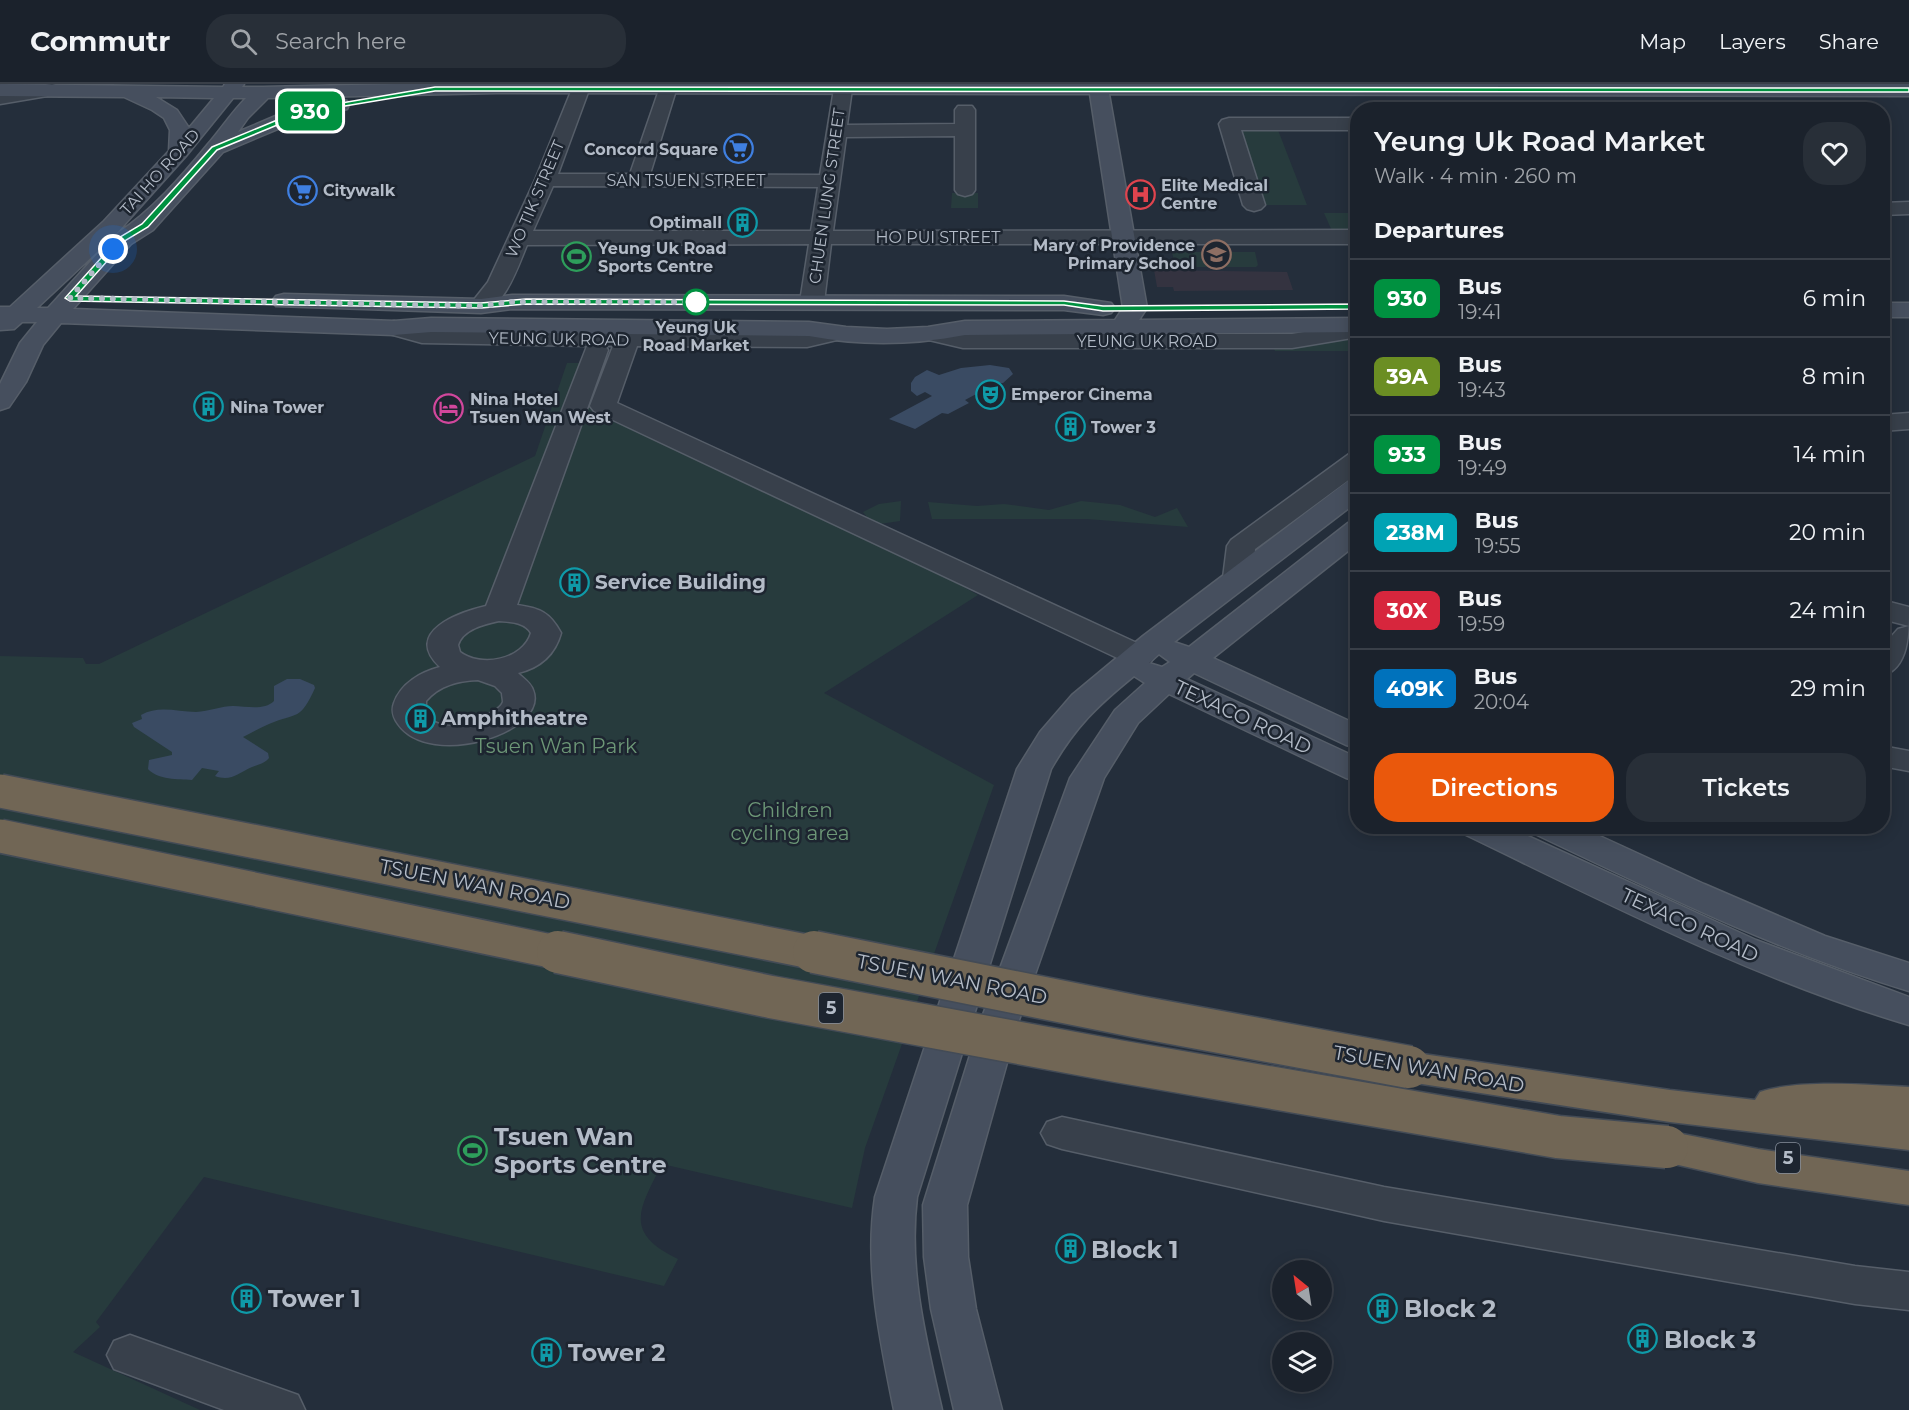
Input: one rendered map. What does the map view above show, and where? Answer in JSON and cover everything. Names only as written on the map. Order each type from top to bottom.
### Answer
[{"type":"highway","name":"TSUEN WAN ROAD","points":[[0,791],[1151,1019],[1421,1069],[1670,1106],[1909,1134]]},
{"type":"highway","name":"5","points":[[0,836],[782,999],[1117,1061],[1557,1137],[1761,1156],[1909,1166]]},
{"type":"highway","points":[[1670,1106],[1855,1100],[1909,1103]]},
{"type":"highway","points":[[1667,1147],[1758,1166],[1909,1188]]},
{"type":"main road","points":[[184,84],[263,93],[440,86],[843,89],[1355,86],[1636,90],[1741,87],[1909,90]]},
{"type":"main road","name":"TAI HO ROAD","points":[[215,149],[285,119],[320,109],[440,86]]},
{"type":"main road","points":[[1098,86],[1135,308],[1121,328]]},
{"type":"main road","points":[[1737,102],[1741,87]]},
{"type":"main road","points":[[1712,102],[1741,87]]},
{"type":"main road","points":[[0,90],[123,92],[233,88]]},
{"type":"main road","name":"TAI HO ROAD","points":[[9,311],[112,226],[233,88]]},
{"type":"main road","points":[[1636,90],[1661,102]]},
{"type":"main road","points":[[123,92],[158,104],[167,111],[180,127],[179,152]]},
{"type":"main road","name":"TAI HO ROAD","points":[[0,402],[14,382],[32,343],[62,307],[123,239],[145,225],[215,149],[241,114],[263,93]]},
{"type":"main road","points":[[97,299],[110,279],[144,238],[145,225]]},
{"type":"main road","points":[[1890,297],[1909,297]]},
{"type":"main road","name":"YEUNG UK ROAD","points":[[9,311],[62,307],[97,299],[481,306],[529,312],[1059,315],[1103,308]]},
{"type":"main road","name":"YEUNG UK ROAD","points":[[481,306],[512,302],[812,302],[1064,303],[1103,308],[1350,306]]},
{"type":"main road","name":"YEUNG UK ROAD","points":[[62,307],[243,321],[394,328],[431,325],[809,329],[833,334],[937,335],[965,328],[1350,328]]},
{"type":"main road","points":[[1890,310],[1909,310]]},
{"type":"main road","points":[[978,1410],[964,1360],[950,1288],[944,1229],[945,1205],[1000,1020],[1087,778],[1126,717],[1156,660],[1238,578],[1350,493]]},
{"type":"main road","points":[[918,1410],[901,1329],[895,1279],[892,1225],[896,1197],[916,1127],[980,939],[1034,769],[1052,739],[1083,702],[1156,660],[1350,535]]},
{"type":"main road","name":"TEXACO ROAD","points":[[1156,660],[1350,735]]},
{"type":"main road","name":"TEXACO ROAD","points":[[1156,660],[1350,767]]},
{"type":"main road","name":"TEXACO ROAD","points":[[1493,834],[1766,959],[1861,996],[1909,1011]]},
{"type":"main road","name":"TEXACO ROAD","points":[[1564,834],[1691,893],[1812,945],[1909,977]]},
{"type":"street","points":[[1355,86],[1362,102]]},
{"type":"street","name":"WO TIK STREET","points":[[481,306],[499,284],[581,87]]},
{"type":"street","points":[[638,180],[668,87]]},
{"type":"street","name":"CHUEN LUNG STREET","points":[[812,302],[843,89]]},
{"type":"street","points":[[0,98],[52,90]]},
{"type":"street","points":[[965,108],[965,190]]},
{"type":"street","points":[[1254,204],[1229,124],[1350,124]]},
{"type":"street","points":[[836,131],[965,130]]},
{"type":"street","name":"SAN TSUEN STREET","points":[[544,180],[828,181]]},
{"type":"street","points":[[1890,208],[1909,208]]},
{"type":"street","name":"HO PUI STREET","points":[[518,238],[1350,237]]},
{"type":"street","name":"YEUNG UK ROAD","points":[[394,328],[434,337],[627,340],[807,340],[833,334]]},
{"type":"street","points":[[1100,341],[1121,328]]},
{"type":"street","name":"YEUNG UK ROAD","points":[[937,335],[963,341],[1292,341],[1350,330]]},
{"type":"street","points":[[627,340],[603,406],[1156,660]]},
{"type":"street","points":[[499,612],[596,350]]},
{"type":"street","points":[[1890,422],[1909,421]]},
{"type":"street","points":[[1238,578],[1240,546],[1350,466]]},
{"type":"street","points":[[1890,611],[1909,617]]},
{"type":"street","points":[[499,612],[514,612],[538,620],[547,636],[537,653],[513,666],[481,670],[468,668],[449,659],[444,652],[443,644],[453,629],[480,615],[499,612]]},
{"type":"street","points":[[1890,658],[1909,636]]},
{"type":"street","points":[[1890,757],[1909,761]]},
{"type":"street","points":[[1062,1133],[1384,1204],[1831,1282],[1909,1291]]},
{"type":"street","points":[[130,1354],[281,1410]]},
{"type":"shaded area","points":[[1154,270],[1287,272],[1293,290],[1174,291],[1173,287],[1157,287]]},
{"type":"green space","points":[[1242,130],[1278,130],[1307,205],[1265,205],[1258,181],[1253,181]]},
{"type":"green space","points":[[952,193],[978,193],[978,208],[951,208]]},
{"type":"green space","points":[[1324,213],[1350,213],[1350,231],[1332,231]]},
{"type":"green space","points":[[1172,252],[1255,252],[1258,265],[1256,267],[1175,267]]},
{"type":"green space","points":[[1350,339],[1350,351],[1275,351],[1273,347]]},
{"type":"green space","name":"Tsuen Wan Park","points":[[567,363],[608,363],[593,412],[618,424],[632,424],[849,523],[978,595],[824,693],[994,785],[865,1148],[852,1208],[662,1164],[647,1194],[641,1218],[643,1229],[649,1239],[660,1249],[678,1259],[664,1286],[204,1177],[96,1322],[100,1327],[73,1352],[200,1410],[0,1410],[0,656],[83,658],[86,664],[99,664],[535,456]]},
{"type":"green space","points":[[901,501],[900,521],[873,525],[863,512],[879,504]]},
{"type":"green space","points":[[1081,501],[1120,505],[1155,517],[1177,508],[1188,527],[1087,519],[932,519],[928,502],[977,506],[1004,504],[1049,510]]},
{"type":"water","points":[[990,365],[1009,368],[1013,374],[1003,383],[997,383],[965,400],[969,403],[948,414],[942,413],[915,429],[889,419],[932,396],[925,392],[917,396],[911,391],[911,383],[915,377],[927,370],[939,375],[961,368]]},
{"type":"water","points":[[287,679],[300,679],[314,685],[315,688],[302,711],[243,737],[268,753],[269,758],[265,762],[226,778],[215,776],[219,771],[202,768],[192,780],[163,777],[148,769],[149,760],[172,755],[172,752],[134,727],[132,723],[142,719],[141,715],[155,710],[196,712],[229,706],[265,706],[274,701],[274,686]]},
{"type":"bus line","name":"930","points":[[1350,306],[1103,308],[1070,303],[526,302],[481,306],[70,298],[123,239],[145,225],[215,149],[285,119],[320,109],[435,89],[668,87],[1909,90]]},
{"type":"place","name":"Concord Square","points":[[739,149]]},
{"type":"place","name":"Citywalk","points":[[302,190]]},
{"type":"place","name":"Elite Medical Centre","points":[[1140,194]]},
{"type":"place","name":"Optimall","points":[[743,222]]},
{"type":"place","name":"Mary of Providence Primary School","points":[[1216,254]]},
{"type":"place","name":"Yeung Uk Road Sports Centre","points":[[577,257]]},
{"type":"place","name":"Yeung Uk Road Market","points":[[696,302]]},
{"type":"place","name":"Emperor Cinema","points":[[990,394]]},
{"type":"place","name":"Nina Tower","points":[[209,407]]},
{"type":"place","name":"Nina Hotel Tsuen Wan West","points":[[449,408]]},
{"type":"place","name":"Tower 3","points":[[1070,427]]},
{"type":"place","name":"Service Building","points":[[574,582]]},
{"type":"place","name":"Amphitheatre","points":[[420,718]]},
{"type":"place","name":"Tsuen Wan Sports Centre","points":[[473,1150]]},
{"type":"place","name":"Block 1","points":[[1070,1249]]},
{"type":"place","name":"Tower 1","points":[[247,1298]]},
{"type":"place","name":"Block 2","points":[[1383,1308]]},
{"type":"place","name":"Block 3","points":[[1643,1339]]},
{"type":"place","name":"Tower 2","points":[[547,1352]]},
{"type":"route","points":[[113,249],[70,298],[481,306],[512,302],[703,302],[696,302]]},
{"type":"park label","name":"Children cycling area","points":[[790,822]]}]
